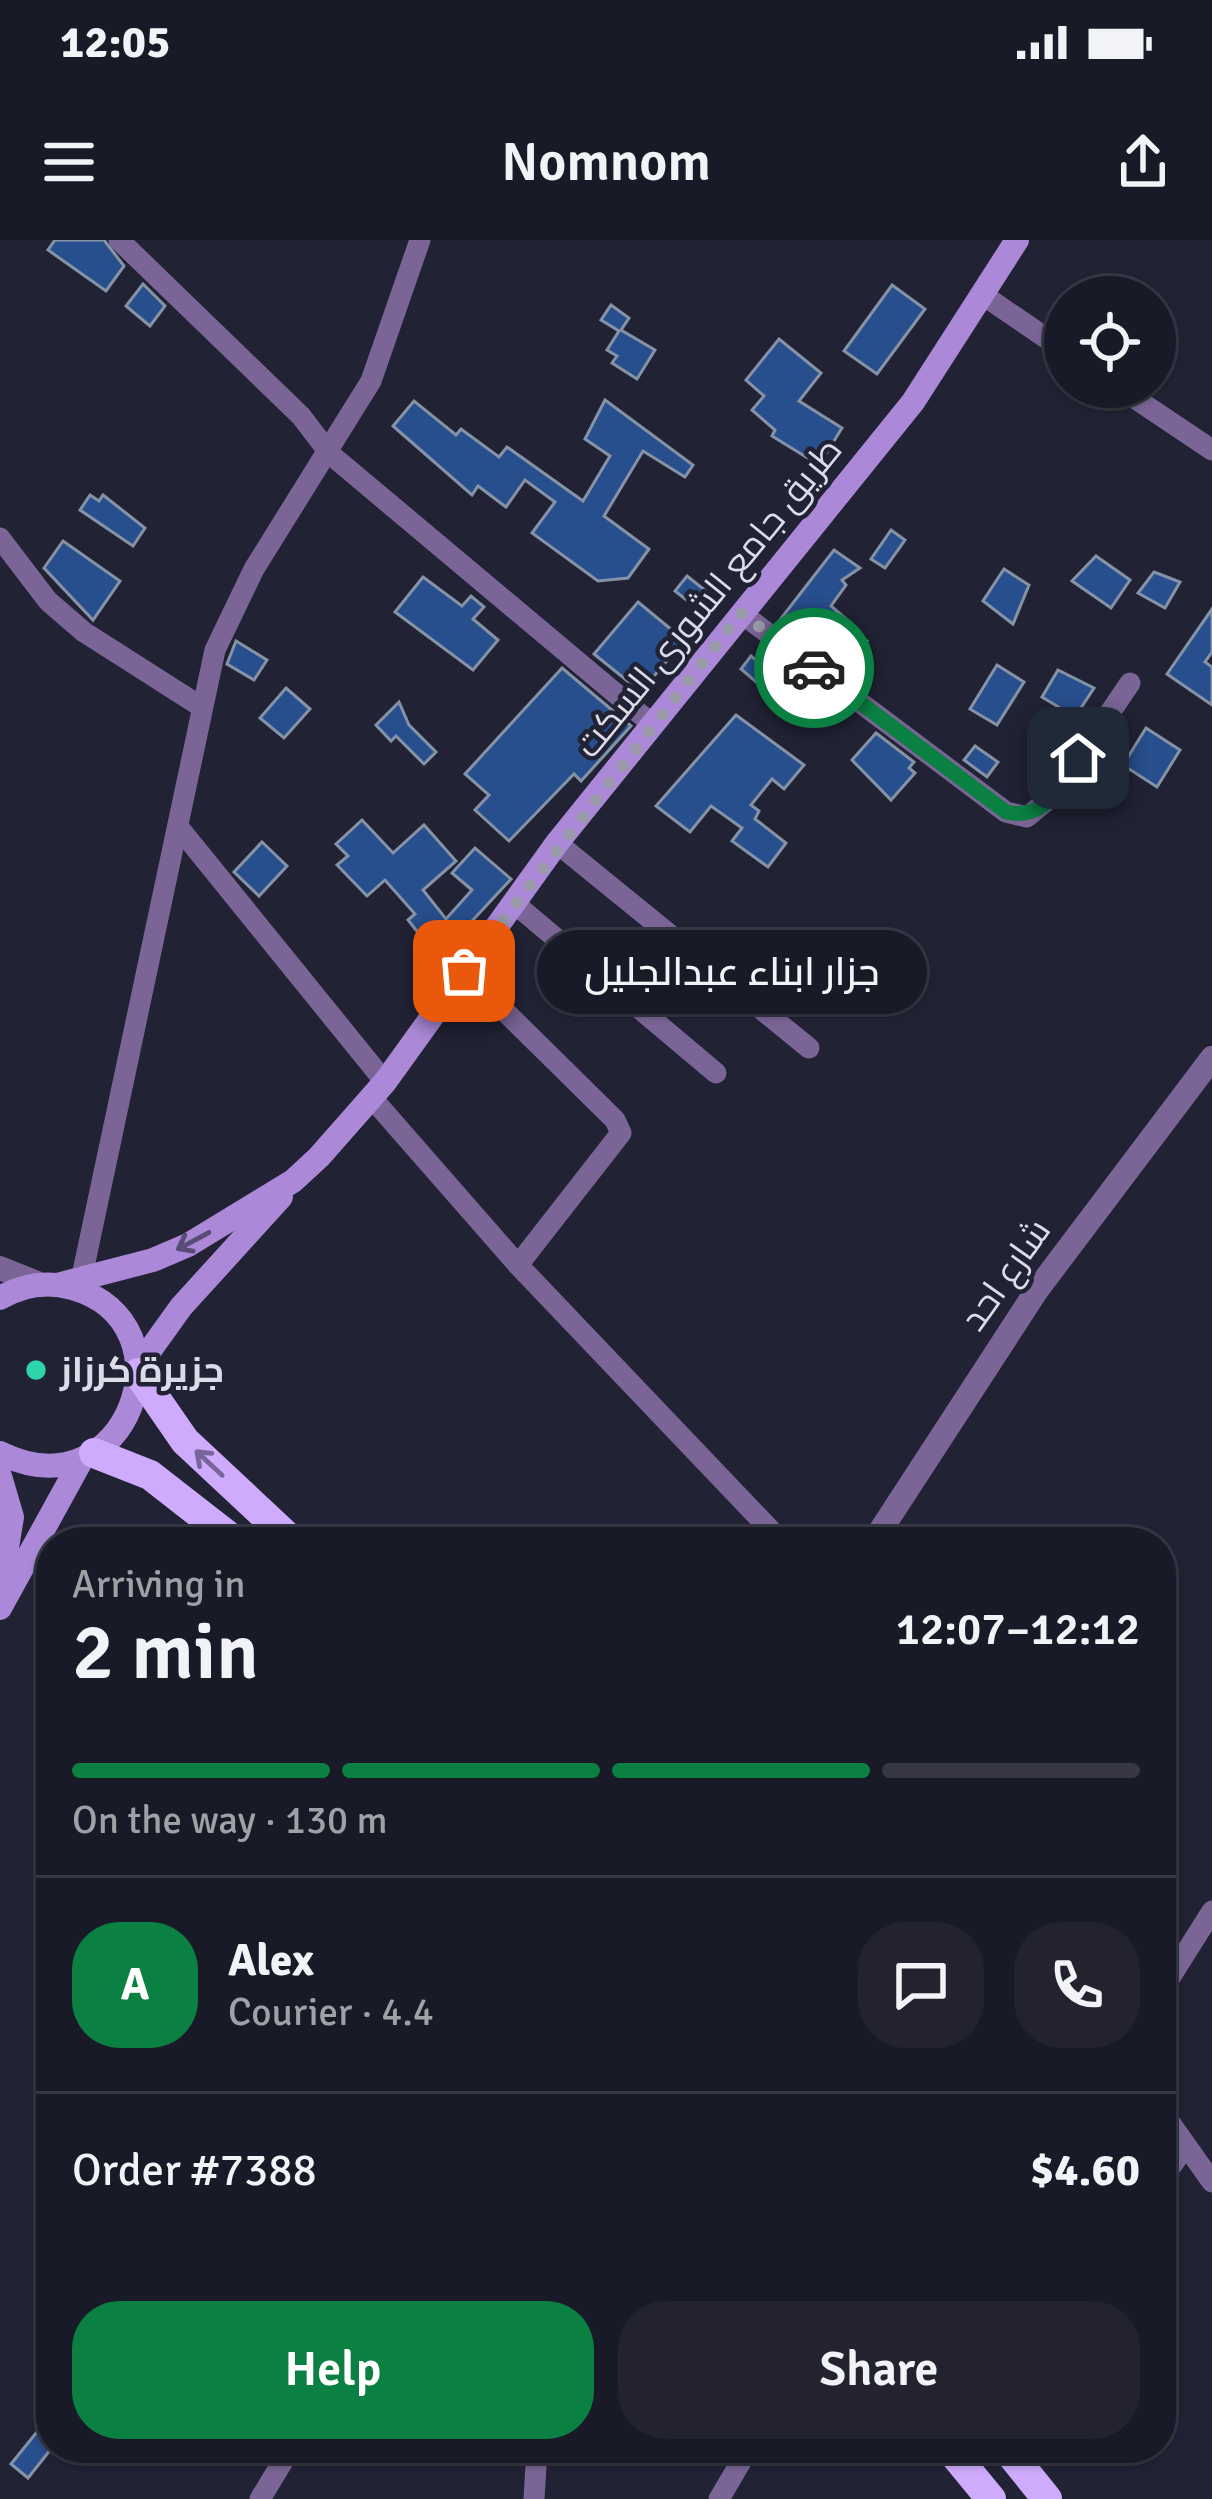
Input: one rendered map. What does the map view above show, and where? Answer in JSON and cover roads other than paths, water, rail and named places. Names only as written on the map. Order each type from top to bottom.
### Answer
[{"type":"main road","name":"طريق جامع الشورى السكت","points":[[0,1298],[153,1260],[188,1245],[293,1181],[378,1089],[557,843],[913,402],[1016,240]]},
{"type":"main road","points":[[47,1527],[88,1456],[122,1427],[138,1370],[182,1306],[268,1216],[293,1181]]},
{"type":"main road","points":[[50,1285],[96,1298],[112,1312],[125,1328],[138,1370],[185,1442],[277,1527]]},
{"type":"main road","points":[[0,1453],[41,1466],[88,1456],[150,1475],[217,1527]]},
{"type":"main road","points":[[0,1476],[12,1516],[0,1586]]},
{"type":"main road","points":[[0,1608],[36,1546]]},
{"type":"main road","points":[[959,2463],[981,2495]]},
{"type":"main road","points":[[1018,2463],[1047,2499]]},
{"type":"street","points":[[119,240],[302,416],[330,454],[652,724]]},
{"type":"street","points":[[82,1276],[215,650],[254,569],[330,454],[371,381],[420,240]]},
{"type":"street","points":[[983,295],[1044,337]]},
{"type":"street","points":[[1149,408],[1212,451]]},
{"type":"street","points":[[0,538],[47,601],[84,632],[200,706]]},
{"type":"street","points":[[741,613],[1006,812],[1027,817],[1055,794],[1130,683]]},
{"type":"street","points":[[180,829],[518,1265],[768,1527]]},
{"type":"street","points":[[557,843],[809,1048]]},
{"type":"street","points":[[514,903],[716,1073]]},
{"type":"street","points":[[464,971],[616,1120],[621,1132],[518,1265]]},
{"type":"street","name":"شارع احد","points":[[883,1527],[1036,1290],[1212,1058]]},
{"type":"street","points":[[0,1268],[50,1285]]},
{"type":"street","points":[[1176,1969],[1212,1911]]},
{"type":"street","points":[[1176,2133],[1212,2182]]},
{"type":"street","points":[[1176,2159],[1185,2147]]},
{"type":"street","points":[[260,2499],[282,2463]]},
{"type":"street","points":[[534,2499],[536,2463]]},
{"type":"street","points":[[719,2499],[740,2463]]},
{"type":"place","name":"جزار ابناء عبدالجليل","points":[[464,971]]},
{"type":"place","name":"جزيرة كرزاز","points":[[36,1370]]}]
